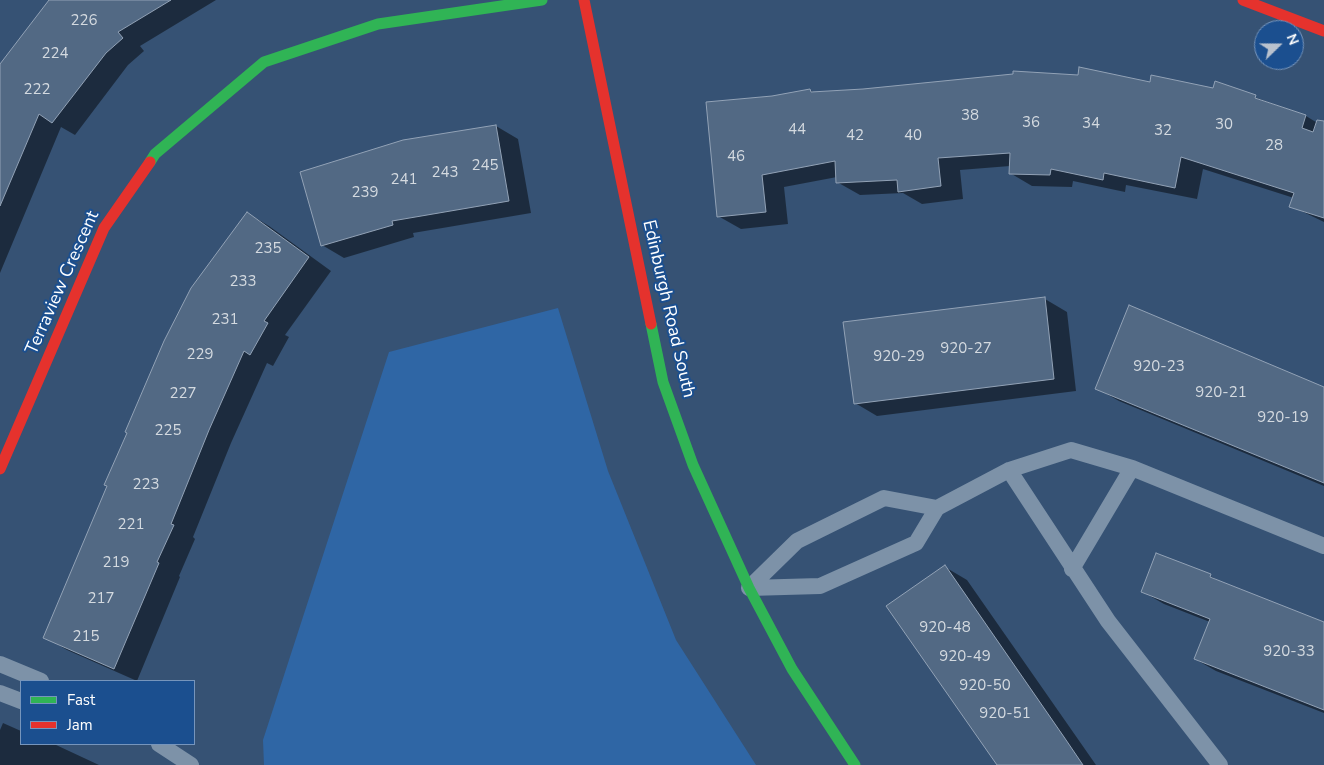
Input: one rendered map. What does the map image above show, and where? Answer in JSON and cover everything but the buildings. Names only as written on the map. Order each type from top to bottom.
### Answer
[{"type":"street","name":"Terraview Crescent","points":[[0,469],[104,228],[155,154],[264,62],[378,24],[542,0]]},
{"type":"street","name":"Edinburgh Road South","points":[[584,0],[663,382],[693,465],[749,588],[792,669],[855,765]]},
{"type":"street","points":[[1243,0],[1324,31]]},
{"type":"lane","points":[[749,588],[820,586],[916,543],[937,508],[1009,470],[1072,450],[1132,468],[1324,546]]},
{"type":"lane","points":[[1072,569],[1132,468]]},
{"type":"lane","points":[[1009,470],[1072,569],[1108,621],[1220,765]]},
{"type":"lane","points":[[749,588],[797,541],[884,498],[937,508]]},
{"type":"lane","points":[[0,664],[39,680]]},
{"type":"lane","points":[[0,693],[20,701]]},
{"type":"lane","points":[[161,745],[191,765]]},
{"type":"shaded area","points":[[558,308],[608,471],[676,640],[756,765],[264,765],[263,740],[389,352]]},
{"type":"traffic: fast","points":[[150,162],[155,154],[264,62],[378,24],[542,0]]},
{"type":"traffic: fast","points":[[651,324],[663,382],[693,465],[749,588],[792,669],[855,765]]},
{"type":"traffic: jam","points":[[584,0],[651,324]]},
{"type":"traffic: jam","points":[[1243,0],[1324,31]]},
{"type":"traffic: jam","points":[[0,469],[104,228],[150,162]]}]
